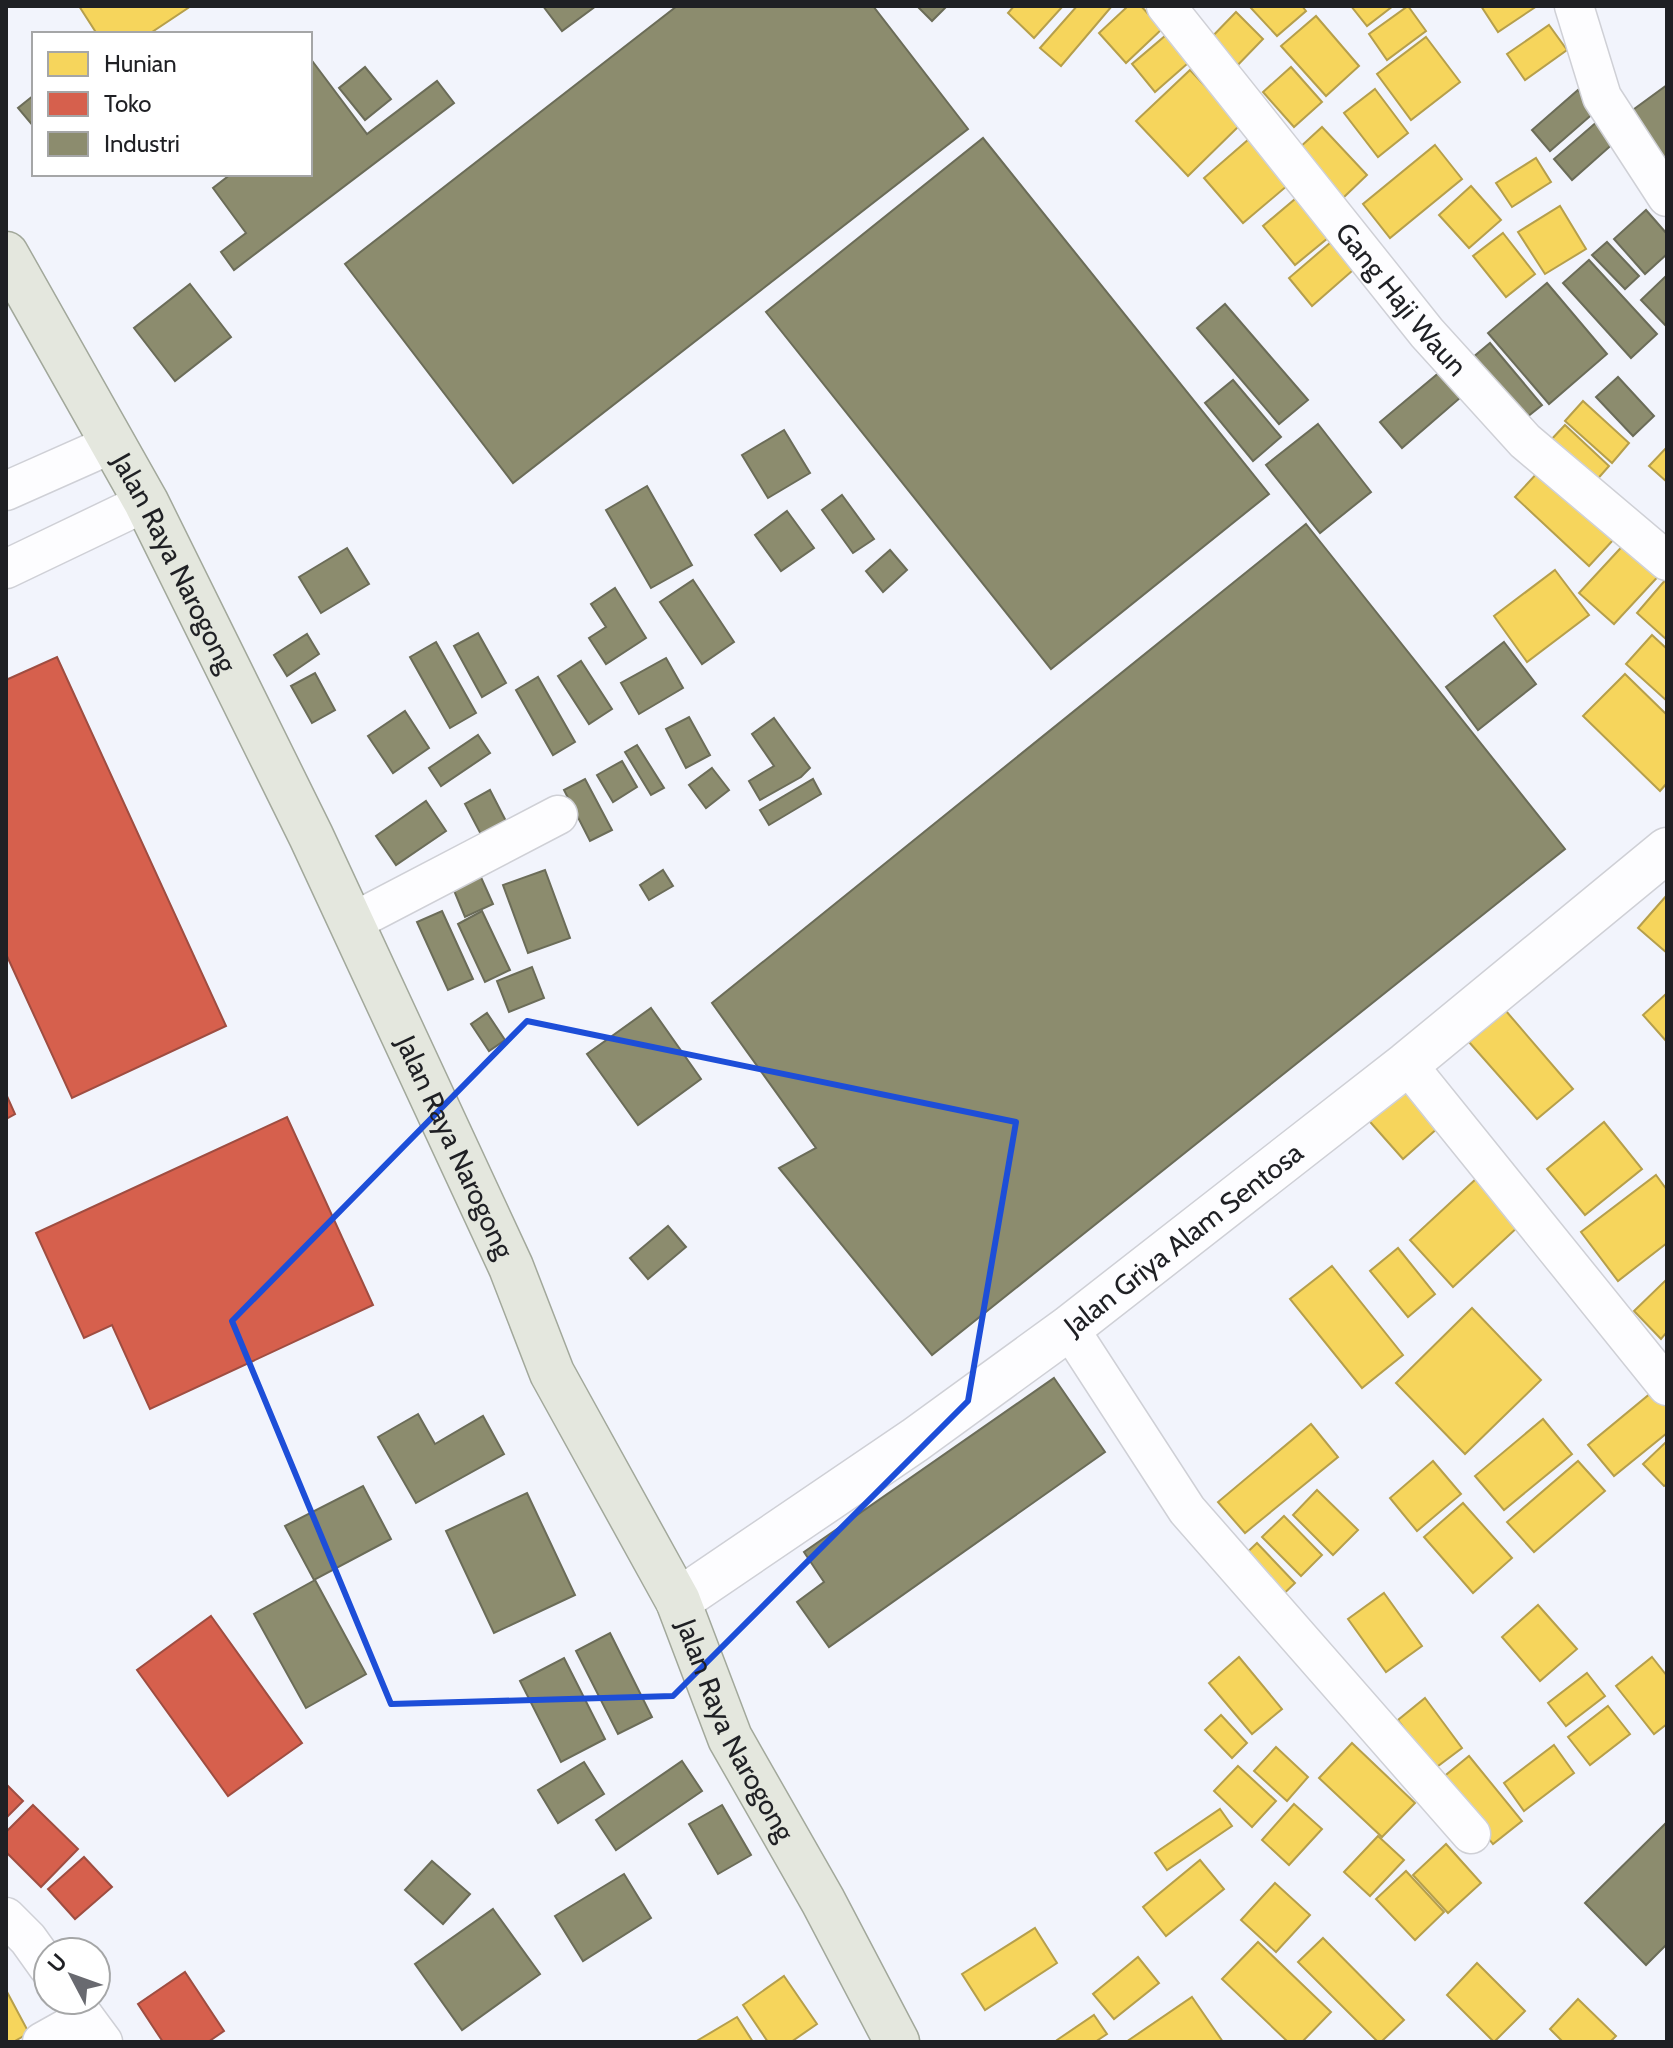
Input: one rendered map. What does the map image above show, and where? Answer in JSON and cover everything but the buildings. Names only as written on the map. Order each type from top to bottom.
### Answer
[{"type":"main road","name":"Jalan Raya Narogong","points":[[6,254],[146,502],[304,822],[511,1267],[552,1373],[678,1601],[730,1738],[823,1901],[897,2042]]},
{"type":"street","name":"Gang Haji Waun","points":[[1166,6],[1427,333],[1525,441],[1667,561]]},
{"type":"street","points":[[1574,6],[1602,97],[1667,197]]},
{"type":"street","points":[[6,491],[114,443]]},
{"type":"street","points":[[6,569],[146,502]]},
{"type":"street","points":[[351,923],[558,815]]},
{"type":"street","name":"Jalan Griya Alam Sentosa","points":[[678,1601],[915,1440],[1069,1328],[1407,1064],[1665,857]]},
{"type":"street","points":[[1407,1064],[1667,1386]]},
{"type":"street","points":[[1069,1328],[1187,1510],[1471,1834]]},
{"type":"street","points":[[6,1917],[32,1945]]},
{"type":"street","points":[[42,2042],[87,2020]]},
{"type":"highlighted area","points":[[527,1021],[1016,1122],[968,1401],[673,1696],[391,1704],[232,1321]]}]
